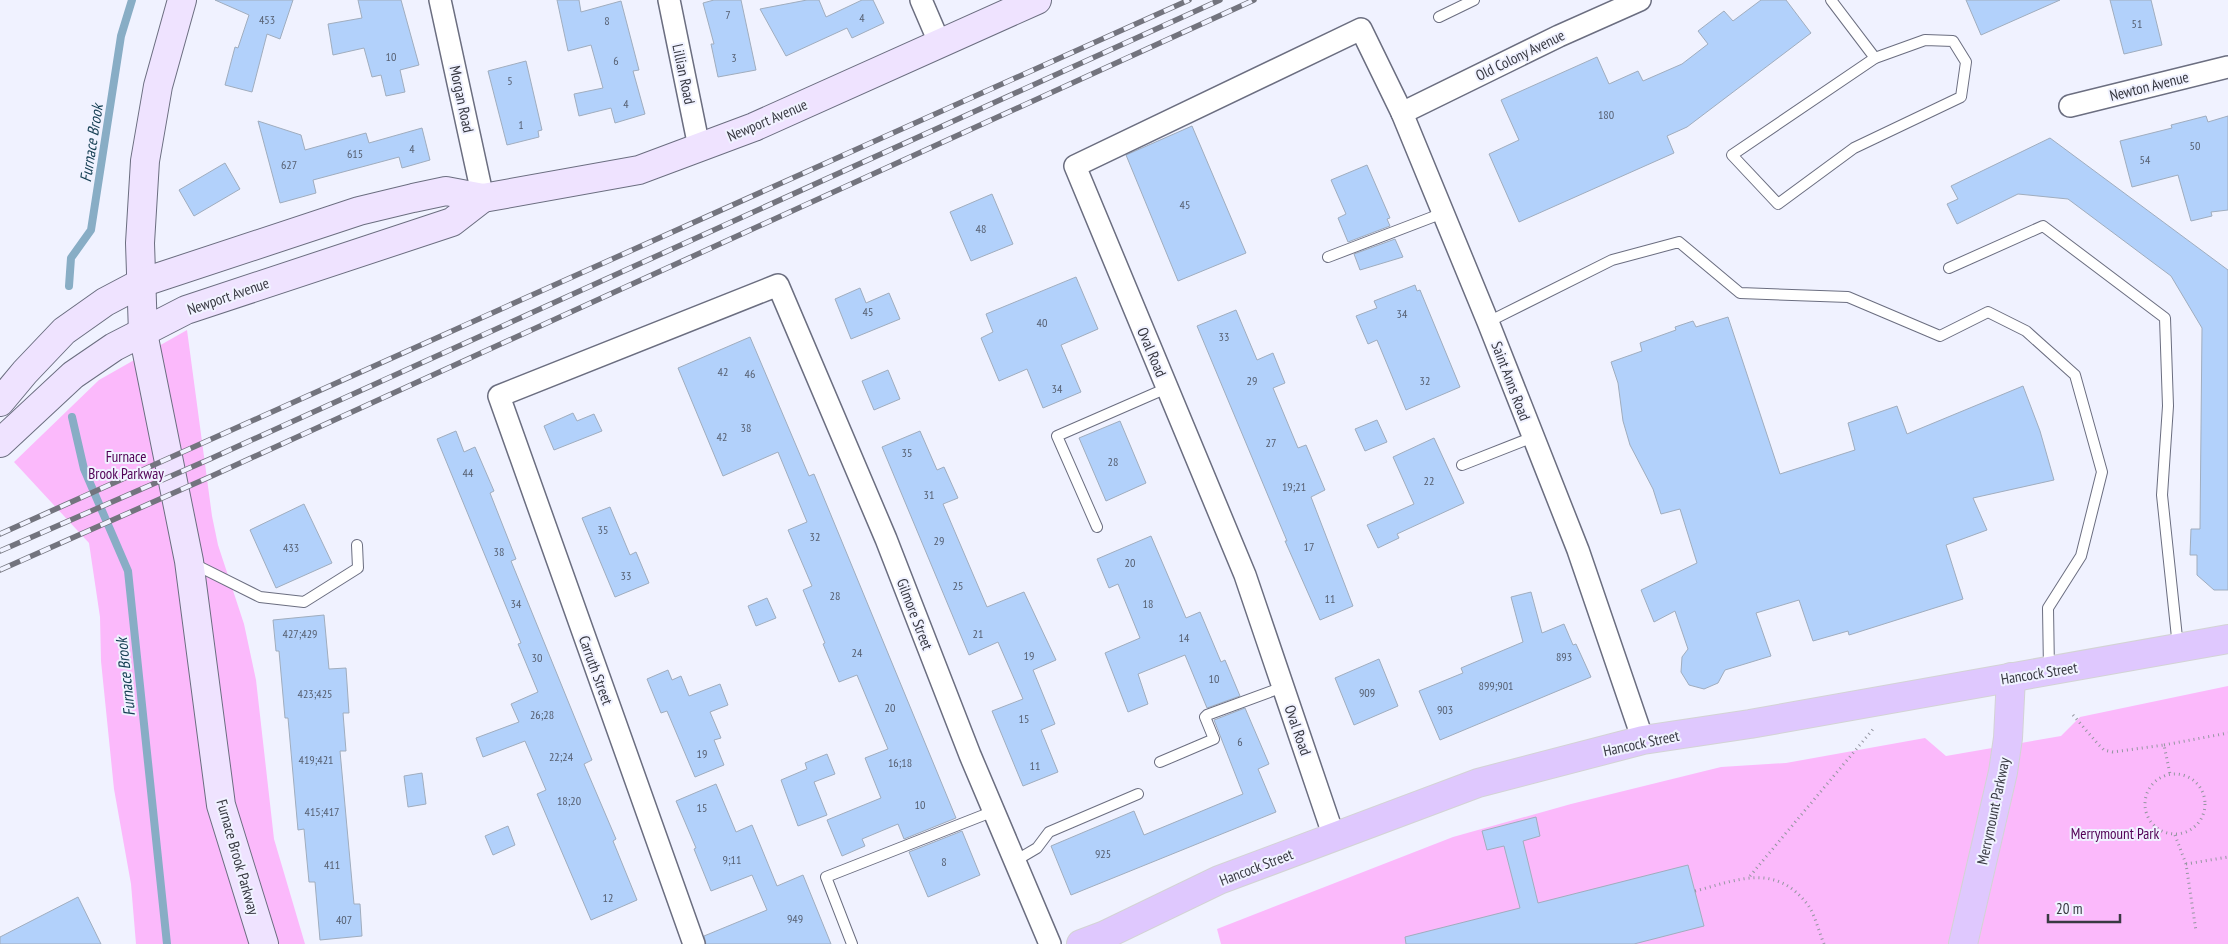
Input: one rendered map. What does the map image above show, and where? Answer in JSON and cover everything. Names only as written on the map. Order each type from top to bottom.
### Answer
[{"type":"main road","name":"Furnace Brook Parkway","points":[[182,0],[168,45],[151,122],[145,161],[140,243],[142,333],[189,562],[221,805],[264,944]]},
{"type":"main road","name":"Newport Avenue","points":[[0,402],[24,372],[64,331],[106,302],[141,283],[377,207],[446,191],[483,198],[639,170],[754,127],[939,42],[1037,0]]},
{"type":"main road","name":"Newport Avenue","points":[[0,443],[73,376],[114,347],[186,310],[452,222],[483,198]]},
{"type":"main road","name":"Hancock Street","points":[[1098,941],[1219,880],[1478,783],[1643,740],[1750,724],[2228,639]]},
{"type":"main road","name":"Merrymount Parkway","points":[[1963,944],[2003,772],[2008,738],[2011,677]]},
{"type":"street","name":"Morgan Road","points":[[440,0],[483,198]]},
{"type":"street","name":"Lillian Road","points":[[669,0],[699,147]]},
{"type":"street","points":[[921,0],[939,42]]},
{"type":"street","name":"Old Colony Avenue","points":[[1402,113],[1559,36],[1640,0]]},
{"type":"street","name":"Saint Anns Road","points":[[1361,29],[1402,113],[1488,322],[1578,550],[1643,740]]},
{"type":"street","name":"Oval Road","points":[[1334,837],[1245,576],[1075,166],[1361,29]]},
{"type":"street","name":"Newton Avenue","points":[[2070,106],[2228,67]]},
{"type":"street","name":"Carruth Street","points":[[694,944],[499,396],[778,285]]},
{"type":"street","name":"Gilmore Street","points":[[778,285],[886,539],[994,811],[1050,944]]},
{"type":"lane","points":[[1439,17],[1474,0]]},
{"type":"lane","points":[[1831,0],[1875,58]]},
{"type":"lane","points":[[1925,40],[1953,41],[1966,62],[1961,97],[1854,148],[1778,204],[1732,155],[1875,58],[1925,40]]},
{"type":"lane","points":[[1328,256],[1443,212]]},
{"type":"lane","points":[[1949,268],[2043,226],[2165,318],[2168,406],[2162,495],[2178,648]]},
{"type":"lane","points":[[1488,322],[1612,260],[1678,242],[1740,293],[1848,297],[1940,336],[1988,312],[2026,331],[2075,375],[2102,472],[2081,556],[2048,608],[2049,671]]},
{"type":"lane","points":[[1097,527],[1057,436],[1167,388]]},
{"type":"lane","points":[[1462,464],[1533,437]]},
{"type":"lane","points":[[189,562],[260,597],[304,602],[358,568],[357,545]]},
{"type":"lane","points":[[1160,762],[1214,739],[1205,718],[1207,716],[1283,687]]},
{"type":"lane","points":[[1015,861],[1037,848],[1049,832],[1138,794]]},
{"type":"lane","points":[[852,944],[826,877],[994,811]]},
{"type":"path","points":[[1750,876],[1900,697]]},
{"type":"path","points":[[2074,715],[2104,750],[2113,752],[2228,733]]},
{"type":"path","points":[[2164,745],[2170,774]]},
{"type":"path","points":[[2170,774],[2180,774],[2197,783],[2205,801],[2204,811],[2194,828],[2175,834],[2158,830],[2151,824],[2144,806],[2148,789],[2161,776],[2170,774]]},
{"type":"path","points":[[2175,834],[2186,864],[2196,931]]},
{"type":"path","points":[[2186,864],[2228,857]]},
{"type":"path","points":[[1695,892],[1750,876],[1774,879],[1790,886],[1809,906],[1824,944]]},
{"type":"green space","name":"Furnace Brook Parkway","points":[[187,330],[212,516],[218,545],[244,624],[256,680],[274,839],[305,944],[136,944],[131,884],[114,789],[101,661],[100,617],[89,543],[14,462],[99,380]]},
{"type":"green space","name":"Merrymount Park","points":[[2228,686],[2228,944],[1221,944],[1217,929],[1453,837],[1571,804],[1721,767],[1786,763],[1925,738],[1946,756],[2061,736],[2080,717]]},
{"type":"building","points":[[215,0],[293,0],[280,39],[267,34],[252,92],[225,85],[235,47],[238,48],[249,15]]},
{"type":"building","points":[[358,0],[401,0],[419,65],[400,70],[405,92],[386,96],[381,75],[372,77],[364,48],[333,55],[328,24],[362,18]]},
{"type":"building","points":[[557,0],[579,0],[581,12],[621,1],[639,70],[633,71],[645,114],[615,123],[611,108],[579,116],[574,94],[603,88],[591,45],[568,51]]},
{"type":"building","points":[[714,0],[741,0],[756,70],[718,77],[711,44],[714,44],[703,3]]},
{"type":"building","points":[[807,0],[819,0],[826,17],[862,0],[873,0],[884,23],[852,38],[847,28],[786,56],[760,9]]},
{"type":"building","points":[[1761,0],[1786,0],[1811,33],[1687,127],[1667,136],[1674,153],[1519,222],[1489,154],[1519,140],[1501,100],[1597,57],[1609,84],[1638,71],[1643,81],[1682,64],[1708,44],[1698,31],[1724,11],[1733,21]]},
{"type":"building","points":[[1966,0],[2060,0],[1981,35]]},
{"type":"building","points":[[2110,0],[2151,0],[2162,45],[2124,54]]},
{"type":"building","points":[[526,61],[542,130],[538,131],[539,137],[507,145],[488,71]]},
{"type":"building","points":[[2206,116],[2208,122],[2228,116],[2228,210],[2211,212],[2212,216],[2191,221],[2178,175],[2132,187],[2120,141],[2172,128],[2171,125]]},
{"type":"building","points":[[258,121],[301,135],[305,150],[366,133],[369,143],[422,128],[430,160],[402,168],[399,157],[313,180],[316,193],[280,203]]},
{"type":"building","points":[[1192,126],[1246,253],[1178,281],[1126,155]]},
{"type":"building","points":[[2050,138],[2228,270],[2228,590],[2214,590],[2197,575],[2197,555],[2190,555],[2191,529],[2200,529],[2202,328],[2171,276],[2068,199],[2018,194],[1957,224],[1947,204],[1958,199],[1951,186]]},
{"type":"building","points":[[225,163],[240,189],[194,216],[179,190]]},
{"type":"building","points":[[1367,165],[1390,218],[1387,219],[1390,226],[1348,242],[1338,218],[1346,214],[1331,180]]},
{"type":"building","points":[[992,194],[1013,244],[971,261],[950,212]]},
{"type":"building","points":[[1395,239],[1403,257],[1360,270],[1354,254]]},
{"type":"building","points":[[1076,277],[1098,329],[1061,345],[1081,392],[1043,408],[1027,369],[999,381],[981,338],[993,332],[986,314]]},
{"type":"building","points":[[1415,285],[1417,291],[1420,290],[1460,387],[1406,410],[1377,340],[1368,344],[1356,316],[1377,308],[1374,301]]},
{"type":"building","points":[[860,288],[866,303],[889,293],[900,319],[851,339],[835,299]]},
{"type":"building","points":[[1236,310],[1257,360],[1273,353],[1285,383],[1273,388],[1298,448],[1306,445],[1325,490],[1311,497],[1353,606],[1320,620],[1285,541],[1287,541],[1197,326]]},
{"type":"building","points":[[1728,317],[1780,474],[1855,450],[1848,423],[1897,406],[1907,434],[2023,386],[2040,431],[2054,480],[1973,498],[1987,530],[1946,545],[1963,599],[1849,635],[1848,631],[1813,641],[1799,600],[1756,613],[1771,656],[1725,670],[1718,683],[1704,689],[1689,685],[1681,672],[1682,657],[1688,649],[1675,611],[1654,622],[1641,590],[1697,563],[1680,509],[1661,514],[1653,489],[1630,445],[1623,421],[1618,383],[1611,362],[1642,351],[1640,343],[1676,330],[1675,327],[1693,321],[1696,327]]},
{"type":"building","points":[[750,337],[809,476],[814,474],[956,818],[904,839],[898,824],[862,839],[865,846],[842,856],[827,820],[881,798],[865,758],[888,749],[857,675],[839,682],[803,590],[812,586],[788,530],[807,522],[778,452],[723,476],[678,368]]},
{"type":"building","points":[[888,370],[900,399],[874,410],[862,381]]},
{"type":"building","points":[[573,413],[577,421],[594,414],[602,431],[554,450],[544,426]]},
{"type":"building","points":[[1377,420],[1387,442],[1365,451],[1355,429]]},
{"type":"building","points":[[1120,421],[1146,483],[1106,501],[1079,438]]},
{"type":"building","points":[[456,431],[464,452],[475,447],[494,491],[490,493],[516,559],[511,561],[592,760],[584,764],[616,839],[613,841],[637,900],[591,920],[537,794],[546,790],[525,741],[483,757],[476,738],[519,722],[511,704],[538,692],[518,644],[521,643],[437,439]]},
{"type":"building","points":[[920,431],[937,470],[944,467],[958,498],[943,504],[987,607],[1024,592],[1056,660],[1033,670],[1055,724],[1041,730],[1058,772],[1023,786],[992,711],[1023,699],[998,642],[969,655],[882,447]]},
{"type":"building","points":[[1434,438],[1464,503],[1397,534],[1399,538],[1378,548],[1367,525],[1414,504],[1393,457]]},
{"type":"building","points":[[304,504],[332,563],[276,588],[250,530]]},
{"type":"building","points":[[610,507],[630,555],[636,552],[649,583],[615,597],[582,518]]},
{"type":"building","points":[[1151,536],[1186,618],[1200,612],[1221,662],[1225,660],[1240,696],[1207,708],[1185,655],[1138,674],[1148,704],[1128,712],[1105,653],[1140,638],[1118,584],[1109,588],[1097,559]]},
{"type":"building","points":[[1531,592],[1542,633],[1564,624],[1573,645],[1576,644],[1591,677],[1440,740],[1419,691],[1463,673],[1461,668],[1523,642],[1511,597]]},
{"type":"building","points":[[767,598],[776,618],[756,626],[748,606]]},
{"type":"building","points":[[324,615],[329,669],[346,668],[349,713],[343,713],[346,751],[340,751],[354,904],[360,904],[362,936],[320,940],[315,882],[309,882],[304,829],[298,830],[288,718],[285,718],[279,651],[276,651],[273,620]]},
{"type":"building","points":[[1379,659],[1398,706],[1354,725],[1335,678]]},
{"type":"building","points":[[668,670],[672,680],[681,676],[689,696],[720,684],[728,705],[710,712],[721,738],[714,740],[724,765],[695,777],[667,711],[661,713],[647,679]]},
{"type":"building","points":[[1245,708],[1269,764],[1258,769],[1276,812],[1071,895],[1051,846],[1134,811],[1144,835],[1243,794],[1214,720]]},
{"type":"building","points":[[827,754],[835,774],[814,782],[827,815],[798,826],[781,780],[807,769],[805,763]]},
{"type":"building","points":[[422,773],[426,804],[408,807],[404,776]]},
{"type":"building","points":[[716,784],[736,832],[752,825],[777,886],[803,875],[831,944],[706,944],[704,936],[767,910],[752,875],[711,891],[694,849],[696,848],[676,801]]},
{"type":"building","points":[[1536,817],[1540,836],[1523,841],[1538,903],[1688,865],[1704,926],[1634,944],[1406,944],[1405,937],[1520,908],[1504,846],[1487,850],[1482,831]]},
{"type":"building","points":[[508,826],[515,845],[493,855],[485,836]]},
{"type":"building","points":[[962,831],[980,875],[928,897],[909,852]]},
{"type":"building","points":[[78,897],[101,944],[0,944],[0,937]]},
{"type":"waterway","name":"Furnace Brook","points":[[69,286],[71,258],[91,230],[121,36],[132,0]]},
{"type":"waterway","name":"Furnace Brook","points":[[72,417],[84,469],[128,571],[167,944]]},
{"type":"railway","points":[[0,534],[1189,0]]},
{"type":"railway","points":[[0,551],[210,459],[1220,0]]},
{"type":"railway","points":[[0,570],[214,475],[1254,0]]}]
